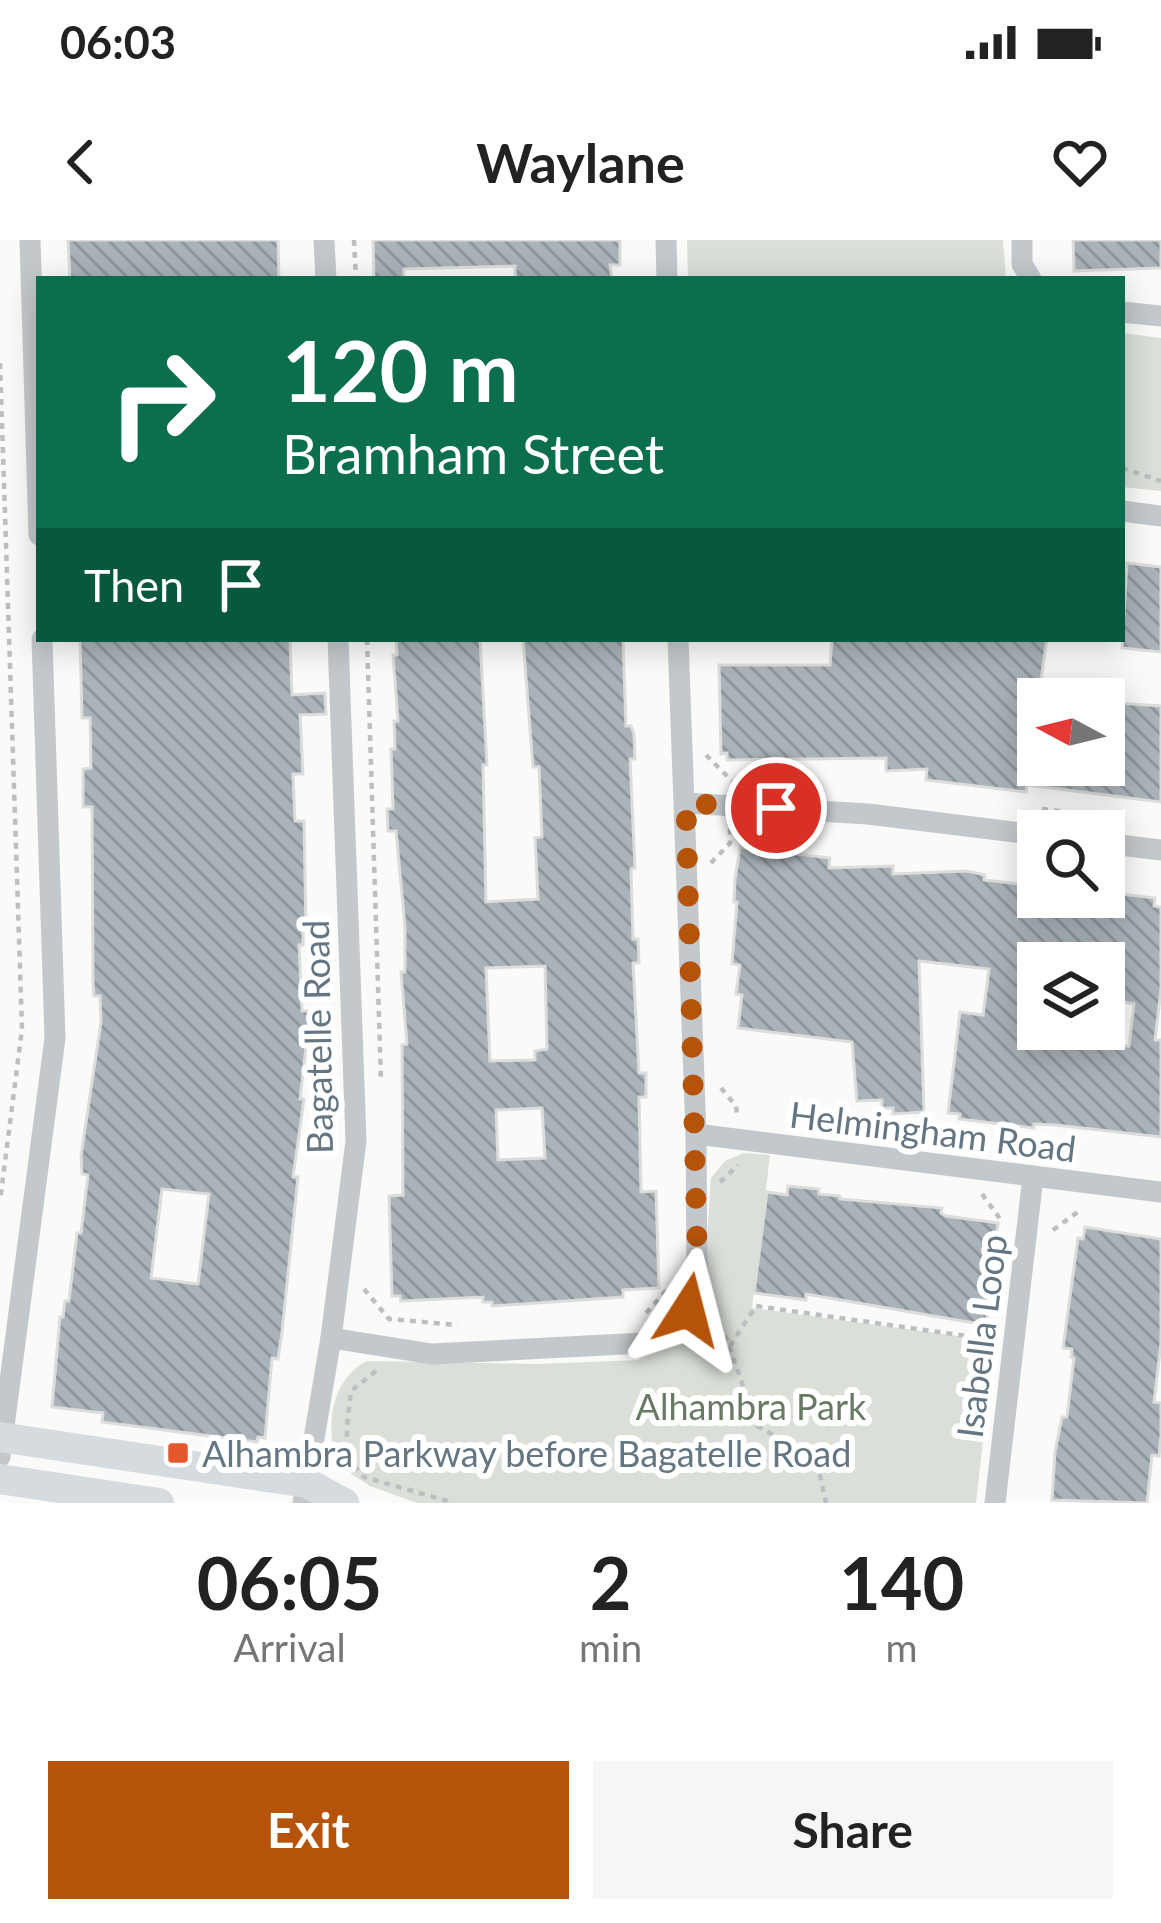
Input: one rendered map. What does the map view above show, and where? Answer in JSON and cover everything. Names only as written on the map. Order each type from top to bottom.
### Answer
[{"type":"street","points":[[30,240],[36,437]]},
{"type":"street","points":[[324,240],[326,276]]},
{"type":"street","points":[[666,240],[667,276]]},
{"type":"street","points":[[1022,240],[1022,264],[1029,276]]},
{"type":"street","points":[[1125,312],[1161,316]]},
{"type":"street","points":[[1125,512],[1161,516]]},
{"type":"street","points":[[42,642],[55,1038],[1,1444],[344,1503]]},
{"type":"street","name":"Bagatelle Road","points":[[305,1493],[356,1141],[338,642]]},
{"type":"street","points":[[331,1338],[432,1354],[644,1343],[669,1332],[688,1310],[698,1282],[696,1134],[678,642]]},
{"type":"street","points":[[686,803],[868,814],[1017,832]]},
{"type":"street","points":[[1125,846],[1161,850]]},
{"type":"street","name":"Helmingham Road","points":[[696,1134],[1161,1192]]},
{"type":"street","name":"Isabella Loop","points":[[995,1503],[1033,1177]]},
{"type":"street","points":[[0,1479],[158,1503]]},
{"type":"path","points":[[354,240],[356,276]]},
{"type":"path","points":[[0,363],[22,1029],[0,1201]]},
{"type":"path","points":[[1125,470],[1161,482]]},
{"type":"path","points":[[367,642],[382,1100]]},
{"type":"path","points":[[704,754],[732,780],[730,806]]},
{"type":"path","points":[[711,1190],[739,1165],[755,1166]]},
{"type":"path","points":[[981,1193],[1005,1229],[1055,1230],[1088,1204]]},
{"type":"path","points":[[364,1288],[389,1319],[473,1326]]},
{"type":"path","points":[[639,1319],[668,1288],[677,1289]]},
{"type":"path","points":[[710,1305],[730,1346],[757,1426],[816,1458],[826,1503]]},
{"type":"path","points":[[730,1346],[756,1306],[999,1340]]},
{"type":"path","points":[[382,1361],[352,1390],[346,1433],[351,1461],[364,1477],[454,1503]]},
{"type":"green space","points":[[687,240],[1003,240],[1006,276],[688,276]]},
{"type":"green space","points":[[1125,333],[1161,338],[1161,491],[1125,487]]},
{"type":"green space","name":"Alhambra Park","points":[[744,1153],[770,1155],[752,1308],[994,1341],[976,1503],[417,1503],[370,1486],[339,1466],[332,1437],[334,1407],[345,1380],[367,1361],[539,1364],[638,1360],[667,1348],[703,1301],[711,1178],[725,1161]]},
{"type":"building","points":[[68,240],[278,240],[279,276],[70,276]]},
{"type":"building","points":[[373,240],[620,240],[620,265],[610,265],[612,276],[515,276],[515,266],[404,269],[404,276],[374,276]]},
{"type":"building","points":[[1073,240],[1161,240],[1161,268],[1074,271]]},
{"type":"building","points":[[1127,563],[1161,567],[1161,652],[1122,648]]},
{"type":"building","points":[[80,642],[290,642],[292,695],[325,693],[326,714],[300,715],[303,774],[293,774],[295,821],[304,821],[306,931],[299,945],[302,1011],[310,1011],[311,1047],[306,1047],[300,1099],[304,1099],[293,1177],[298,1177],[282,1332],[278,1359],[272,1358],[265,1438],[258,1437],[257,1442],[102,1422],[103,1413],[52,1407],[60,1317],[69,1301],[77,1233],[81,1233],[88,1175],[82,1174],[81,1156],[101,1022],[100,996],[94,996],[93,985],[92,807],[83,807],[83,769],[91,768],[90,718],[82,718]],"holes":[[[162,1189],[209,1194],[198,1284],[151,1278]]]},
{"type":"building","points":[[396,642],[480,642],[487,765],[483,765],[486,902],[538,899],[539,767],[533,767],[523,642],[623,642],[626,726],[634,734],[635,759],[630,759],[635,868],[631,869],[633,939],[638,939],[639,963],[633,963],[639,1073],[646,1073],[646,1097],[639,1097],[641,1192],[656,1191],[659,1288],[623,1290],[623,1297],[492,1306],[483,1297],[401,1301],[400,1296],[392,1296],[389,1196],[403,1195],[402,1045],[407,1044],[401,972],[405,972],[405,927],[396,831],[388,831],[387,809],[393,809],[391,749],[395,749],[394,721],[398,721],[393,655],[397,655]],"holes":[[[545,966],[547,1049],[535,1051],[535,1060],[490,1061],[486,968]],[[542,1108],[545,1158],[498,1160],[496,1110]]]},
{"type":"building","points":[[832,642],[1047,642],[1041,678],[1017,678],[1017,786],[1027,786],[1026,792],[926,780],[927,769],[886,771],[886,758],[727,760],[727,753],[721,754],[719,665],[830,665]]},
{"type":"building","points":[[1125,703],[1161,706],[1161,802],[1035,786],[1125,786]]},
{"type":"building","points":[[740,847],[830,858],[829,868],[893,866],[893,874],[967,871],[985,875],[984,880],[1017,884],[1017,918],[1125,918],[1125,894],[1155,898],[1154,906],[1161,907],[1161,990],[1155,1040],[1161,1040],[1161,1137],[1056,1125],[1034,1124],[1034,1128],[959,1119],[960,1114],[948,1113],[960,1012],[983,1015],[989,969],[919,961],[924,1112],[893,1114],[893,1108],[882,1108],[882,1100],[857,1101],[852,1042],[738,1028],[742,995],[736,994],[740,965],[732,964]]},
{"type":"building","points":[[788,1186],[819,1189],[819,1194],[840,1199],[942,1208],[946,1216],[998,1223],[986,1325],[806,1294],[806,1300],[754,1293],[767,1192],[787,1195]]},
{"type":"building","points":[[1085,1227],[1161,1239],[1161,1343],[1154,1402],[1161,1403],[1161,1436],[1159,1456],[1152,1455],[1147,1503],[1052,1500],[1055,1452],[1062,1417],[1067,1417],[1074,1358],[1072,1349],[1063,1348],[1078,1238],[1083,1239]]},
{"type":"place","name":"Alhambra Parkway before Bagatelle Road","points":[[178,1453]]},
{"type":"route","points":[[688,1310],[698,1282],[686,803],[776,808]]}]
